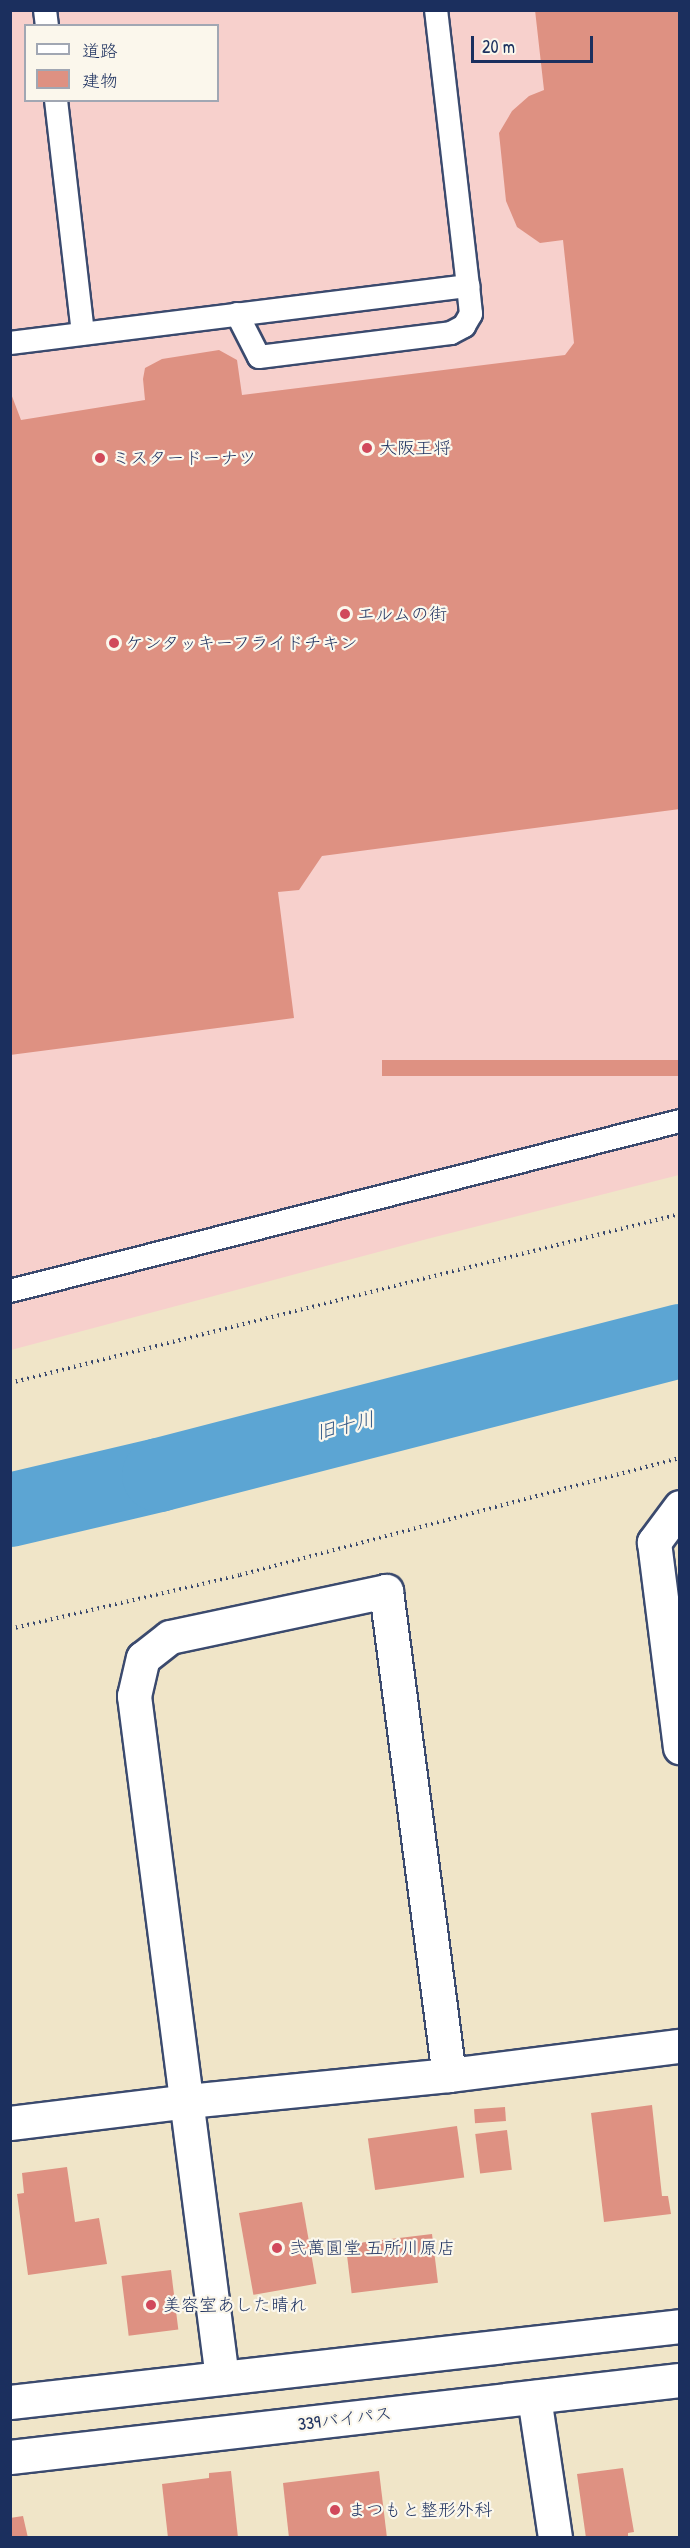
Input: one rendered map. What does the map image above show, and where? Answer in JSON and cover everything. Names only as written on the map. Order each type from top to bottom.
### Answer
[{"type":"street","points":[[680,1507],[654,1542],[680,1747]]},
{"type":"street","points":[[222,2378],[134,1696],[143,1658],[170,1637],[386,1591],[449,2075]]},
{"type":"street","points":[[10,2123],[188,2101],[449,2075],[680,2046]]},
{"type":"street","points":[[10,2402],[680,2326]]},
{"type":"street","name":"339バイパス","points":[[10,2457],[680,2380]]},
{"type":"street","points":[[534,2397],[555,2538]]},
{"type":"lane","points":[[237,314],[259,357],[451,333],[464,326],[471,314],[435,10]]},
{"type":"lane","points":[[56,102],[83,333]]},
{"type":"lane","points":[[10,343],[468,286]]},
{"type":"lane","points":[[10,1291],[680,1120]]},
{"type":"path","points":[[10,1383],[680,1214]]},
{"type":"path","points":[[10,1629],[240,1575],[680,1458]]},
{"type":"shaded area","name":"エルムの街","points":[[11,11],[679,11],[679,1175],[427,1239],[11,1350]]},
{"type":"building","name":"エルムの街","points":[[535,10],[680,10],[680,809],[322,856],[299,890],[278,892],[294,1018],[10,1055],[10,391],[21,420],[145,400],[143,379],[145,368],[162,359],[219,350],[237,360],[242,395],[565,355],[574,343],[563,240],[540,243],[517,227],[506,201],[499,133],[512,111],[529,96],[544,90]]},
{"type":"building","points":[[382,1060],[680,1060],[680,1076],[382,1076]]},
{"type":"building","points":[[652,2105],[662,2196],[668,2196],[671,2214],[604,2222],[591,2113]]},
{"type":"building","points":[[505,2107],[506,2121],[475,2123],[474,2109]]},
{"type":"building","points":[[457,2126],[464,2177],[375,2190],[368,2139]]},
{"type":"building","points":[[507,2130],[512,2170],[480,2174],[475,2134]]},
{"type":"building","points":[[67,2167],[75,2222],[99,2218],[107,2264],[28,2275],[17,2194],[24,2193],[22,2173]]},
{"type":"building","name":"弐萬圓堂 五所川原店","points":[[302,2202],[316,2284],[253,2295],[239,2213]]},
{"type":"building","points":[[432,2234],[438,2283],[352,2293],[346,2245]]},
{"type":"building","name":"美容室あした晴れ","points":[[171,2270],[178,2330],[129,2336],[121,2276]]},
{"type":"building","points":[[623,2468],[634,2532],[628,2533],[628,2538],[586,2538],[577,2474]]},
{"type":"building","points":[[231,2471],[238,2538],[168,2538],[162,2484],[209,2478],[209,2473]]},
{"type":"building","name":"まつもと整形外科","points":[[379,2471],[387,2538],[289,2538],[283,2483]]},
{"type":"building","points":[[23,2516],[28,2538],[10,2538],[10,2518]]},
{"type":"waterway","name":"旧十川","points":[[10,1510],[159,1475],[680,1341]]},
{"type":"place","name":"大阪王将","points":[[367,448]]},
{"type":"place","name":"ミスタードーナツ","points":[[100,458]]},
{"type":"place","name":"エルムの街","points":[[345,614]]},
{"type":"place","name":"ケンタッキーフライドチキン","points":[[114,643]]},
{"type":"place","name":"弐萬圓堂 五所川原店","points":[[277,2248]]},
{"type":"place","name":"美容室あした晴れ","points":[[151,2305]]},
{"type":"place","name":"まつもと整形外科","points":[[335,2510]]}]
